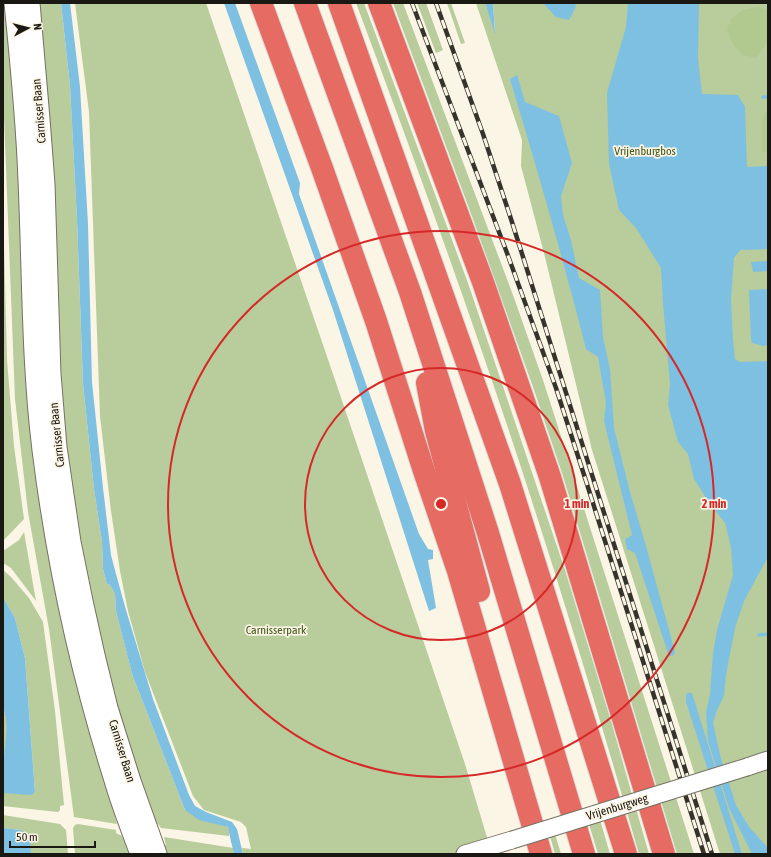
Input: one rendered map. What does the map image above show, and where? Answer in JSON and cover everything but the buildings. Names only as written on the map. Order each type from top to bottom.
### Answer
[{"type":"highway","points":[[261,3],[376,320],[424,471],[458,571],[540,848]]},
{"type":"highway","points":[[305,3],[410,292],[488,533],[584,854]]},
{"type":"highway","points":[[338,3],[510,484],[626,854]]},
{"type":"highway","points":[[379,3],[483,282],[548,469],[664,854]]},
{"type":"highway","points":[[410,292],[436,431],[491,638],[540,848]]},
{"type":"main road","name":"Carnisser Baan","points":[[14,3],[26,122],[36,376],[42,448],[56,545],[67,604],[94,711],[114,781],[140,854]]},
{"type":"main road","name":"Carnisser Baan","points":[[30,3],[44,177],[51,374],[57,447],[71,542],[93,648],[108,708],[131,781],[157,854]]},
{"type":"street","name":"Vrijenburgweg","points":[[465,854],[768,760]]},
{"type":"green space","points":[[3,3],[9,3],[27,290],[123,819],[115,817],[117,824],[74,817],[49,629],[28,512],[15,399],[3,91]]},
{"type":"green space","points":[[34,3],[61,3],[70,86],[83,384],[94,489],[102,542],[103,569],[107,584],[110,585],[115,594],[116,611],[132,674],[185,810],[228,827],[229,836],[161,828],[158,824],[149,823],[115,719],[59,449]]},
{"type":"green space","name":"Carnisserpark","points":[[75,3],[206,3],[465,764],[492,854],[243,854],[242,848],[251,849],[246,827],[241,822],[204,810],[193,796],[145,672],[128,611],[111,511],[100,416],[89,112]]},
{"type":"green space","points":[[356,3],[364,3],[468,283],[565,570],[611,721],[649,854],[639,854],[576,640],[508,428],[434,215]]},
{"type":"green space","points":[[393,3],[403,3],[513,295],[544,383],[694,854],[677,854],[563,476],[473,219]]},
{"type":"green space","points":[[417,3],[426,3],[443,50],[436,53]]},
{"type":"green space","points":[[447,3],[451,3],[465,43],[461,44]]},
{"type":"green space","name":"Vrijenburgbos","points":[[476,3],[485,3],[495,32],[493,3],[768,3],[768,854],[720,854],[592,450],[544,253],[521,166],[522,140]]},
{"type":"green space","points":[[758,7],[768,10],[767,43],[756,58],[743,55],[733,44],[727,30],[731,19],[743,10]]},
{"type":"green space","points":[[768,111],[768,152],[762,152],[762,120],[765,112]]},
{"type":"green space","points":[[3,205],[7,360],[14,446],[24,519],[3,541]]},
{"type":"green space","points":[[24,532],[36,601],[11,568],[3,563],[3,551],[19,540]]},
{"type":"green space","points":[[3,570],[29,598],[43,622],[55,711],[64,805],[60,806],[60,810],[58,812],[3,806],[3,793],[35,792],[25,658],[15,618],[3,597]]},
{"type":"green space","points":[[3,708],[7,729],[3,768]]},
{"type":"green space","points":[[3,815],[60,824],[66,830],[68,854],[31,854],[29,837],[21,830],[3,828]]},
{"type":"green space","points":[[600,820],[610,854],[598,854],[589,824]]},
{"type":"green space","points":[[78,824],[116,830],[116,833],[122,836],[123,839],[132,840],[137,854],[75,854],[73,828]]},
{"type":"green space","points":[[555,834],[561,854],[555,854],[550,836]]},
{"type":"green space","points":[[164,837],[233,848],[234,854],[161,854],[157,843],[166,845]]},
{"type":"water","points":[[61,3],[70,3],[80,87],[88,224],[92,382],[111,555],[153,699],[189,795],[195,806],[232,822],[237,829],[243,854],[234,854],[228,827],[199,820],[185,810],[132,674],[116,611],[115,594],[110,585],[107,584],[103,569],[102,542],[94,489],[83,384],[70,86]]},
{"type":"water","points":[[224,3],[235,3],[300,183],[299,194],[419,534],[428,549],[433,550],[433,559],[428,560],[436,608],[429,611],[333,310]]},
{"type":"water","points":[[485,3],[493,3],[495,34]]},
{"type":"water","points":[[543,3],[575,3],[576,7],[569,20],[556,17]]},
{"type":"water","points":[[628,3],[699,3],[698,58],[702,94],[738,95],[745,107],[747,167],[768,166],[768,249],[740,250],[734,258],[731,300],[735,359],[740,362],[768,361],[768,557],[744,601],[735,628],[726,675],[724,696],[717,710],[713,723],[720,755],[736,805],[749,827],[768,848],[768,854],[752,854],[729,808],[708,741],[706,712],[710,695],[713,653],[717,630],[733,575],[731,547],[725,523],[710,504],[694,479],[688,454],[678,442],[668,405],[670,383],[661,268],[636,228],[619,210],[609,164],[607,93],[626,27]]},
{"type":"water","points":[[517,75],[525,102],[559,116],[572,163],[561,196],[563,215],[571,240],[579,278],[600,290],[603,337],[610,369],[614,428],[630,492],[675,652],[674,655],[669,656],[635,553],[627,549],[625,539],[632,535],[604,421],[606,403],[598,357],[586,349],[550,214],[510,79]]},
{"type":"water","points":[[768,261],[768,271],[753,272],[751,262]]},
{"type":"water","points":[[768,289],[768,345],[763,346],[752,343],[751,339],[749,290]]},
{"type":"water","points":[[3,597],[15,618],[25,658],[35,792],[31,795],[3,793],[6,722],[3,708]]},
{"type":"water","points":[[687,693],[692,693],[742,854],[735,854],[686,702]]},
{"type":"water","points":[[3,828],[21,830],[30,837],[31,854],[3,854]]},
{"type":"waterway","points":[[763,97],[768,97]]},
{"type":"waterway","points":[[759,635],[768,634]]},
{"type":"railway","points":[[412,3],[507,253],[556,388],[704,854]]},
{"type":"railway","points":[[436,3],[483,134],[511,219],[712,854]]}]
